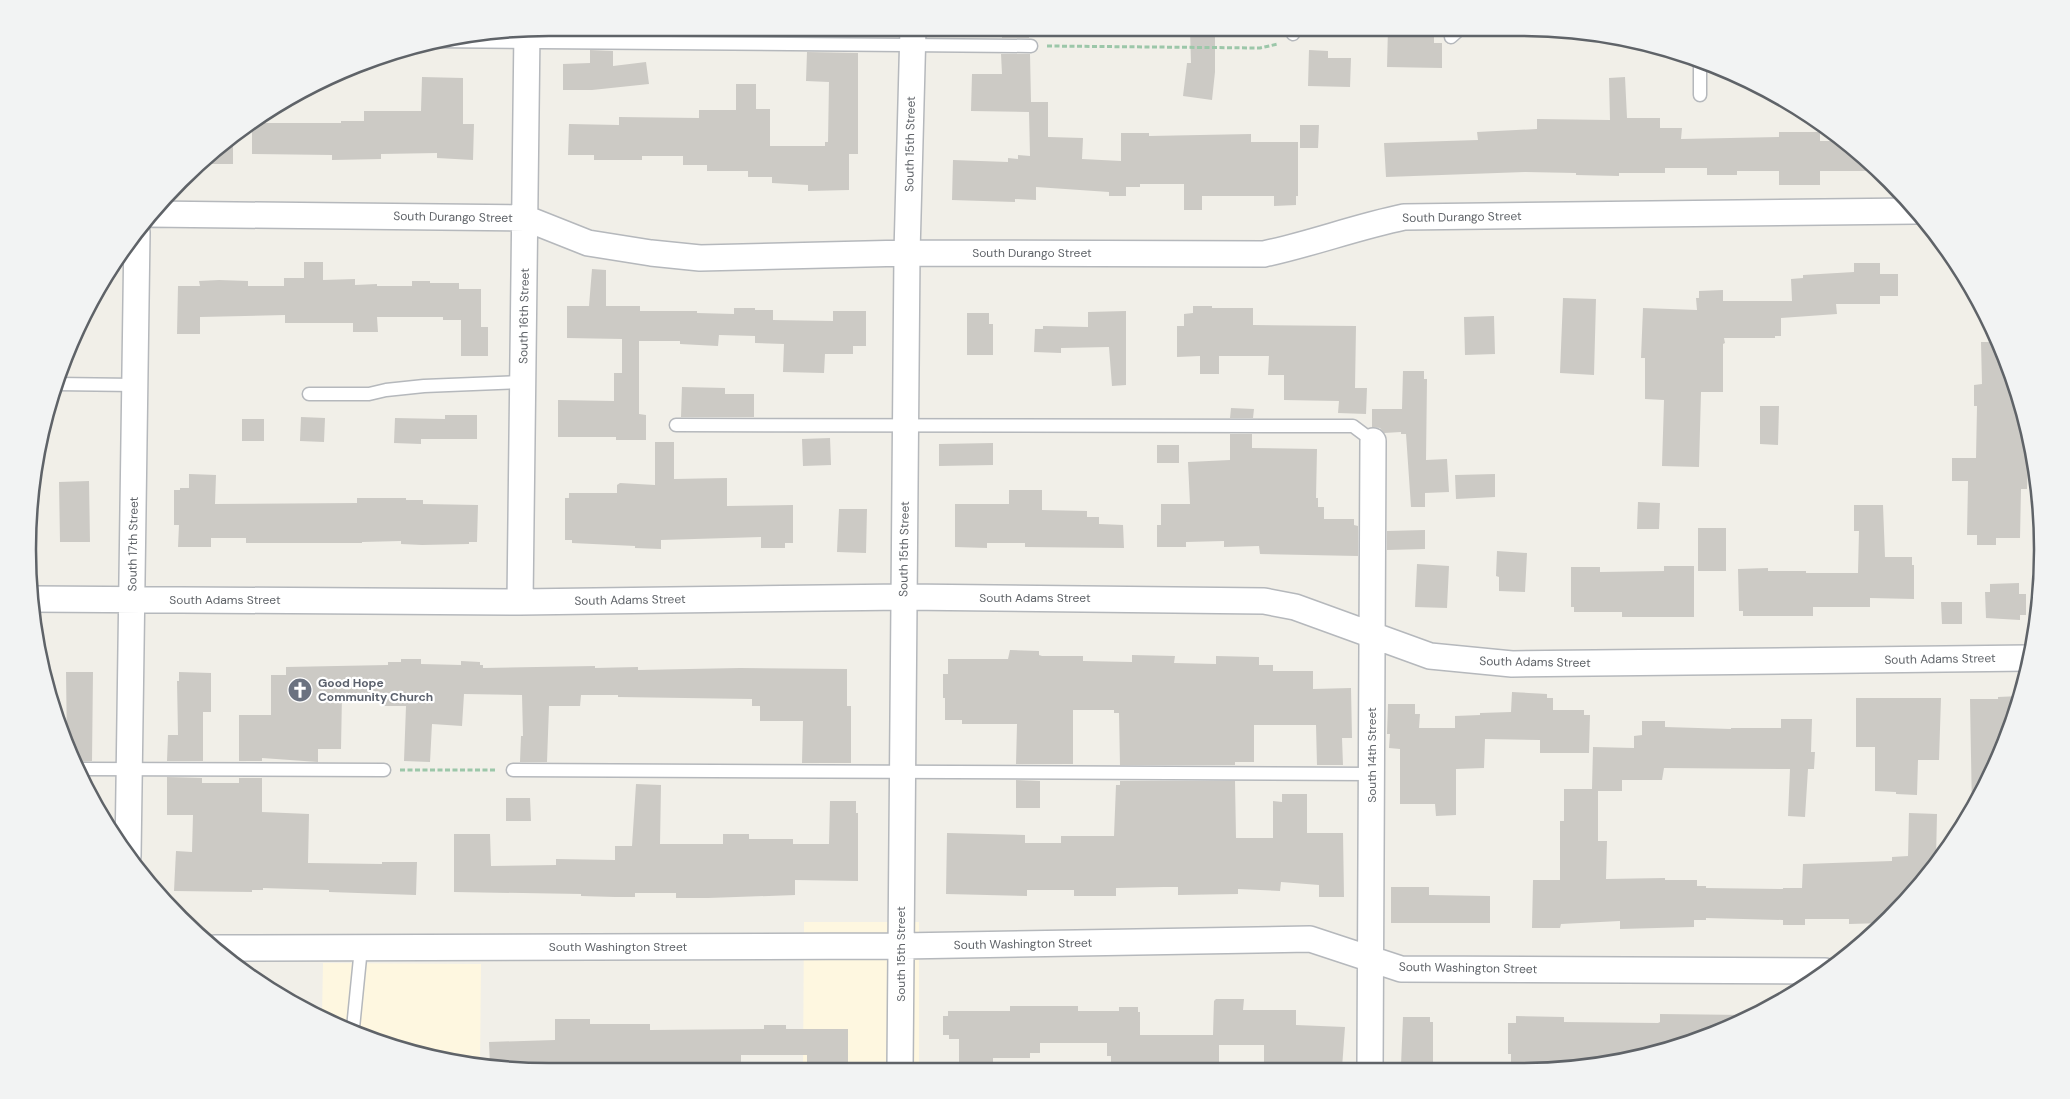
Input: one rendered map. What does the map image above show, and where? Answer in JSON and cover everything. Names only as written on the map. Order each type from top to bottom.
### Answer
[{"type":"street","name":"South 15th Street","points":[[900,1063],[907,253],[912,36]]},
{"type":"street","name":"South 16th Street","points":[[520,602],[526,37]]},
{"type":"street","name":"South Durango Street","points":[[161,214],[525,218],[588,242],[651,253],[700,258],[907,253],[1264,254],[1375,223],[1404,217],[1906,211]]},
{"type":"street","name":"South 17th Street","points":[[128,843],[137,244]]},
{"type":"street","name":"South 14th Street","points":[[1370,1063],[1373,442]]},
{"type":"street","name":"South Adams Street","points":[[39,599],[520,602],[904,597],[1264,601],[1295,607],[1372,637],[1430,656],[1512,664],[2022,658]]},
{"type":"street","name":"South Washington Street","points":[[226,948],[901,946],[1310,939],[1402,969],[1813,971]]},
{"type":"lane","points":[[550,36],[912,36],[1031,46]]},
{"type":"lane","points":[[1700,69],[1700,95]]},
{"type":"lane","points":[[309,394],[369,394],[386,390],[424,386],[523,382]]},
{"type":"lane","points":[[63,384],[135,385]]},
{"type":"lane","points":[[676,425],[1353,426],[1373,442]]},
{"type":"lane","points":[[85,769],[384,770]]},
{"type":"lane","points":[[513,770],[1372,774]]},
{"type":"lane","points":[[353,1024],[361,948]]},
{"type":"path","points":[[1031,46],[1260,48],[1280,43],[1288,36]]},
{"type":"path","points":[[384,770],[513,770]]},
{"type":"shaded area","points":[[804,922],[919,922],[919,1063],[803,1063]]},
{"type":"shaded area","points":[[323,963],[481,964],[480,1058],[449,1053],[385,1036],[322,1010]]},
{"type":"building","points":[[1002,36],[1029,36],[1029,38],[1002,38]]},
{"type":"building","points":[[1190,36],[1215,36],[1215,72],[1212,100],[1183,96],[1187,63],[1191,63]]},
{"type":"building","points":[[1388,36],[1434,36],[1434,43],[1442,43],[1442,68],[1387,67]]},
{"type":"building","points":[[590,50],[613,51],[613,66],[646,62],[649,84],[592,90],[563,90],[563,64],[590,63]]},
{"type":"building","points":[[1309,50],[1328,51],[1328,58],[1351,58],[1350,87],[1308,86]]},
{"type":"building","points":[[807,52],[858,53],[858,154],[849,154],[849,190],[808,191],[808,185],[772,183],[772,177],[748,177],[748,171],[707,171],[707,165],[683,165],[683,156],[642,156],[642,160],[594,160],[594,155],[568,155],[569,124],[619,125],[619,117],[699,118],[699,110],[736,110],[736,84],[756,84],[756,109],[770,109],[770,146],[825,146],[825,142],[828,142],[829,82],[806,81]]},
{"type":"building","points":[[1001,54],[1030,54],[1031,102],[1048,102],[1048,137],[1083,138],[1082,159],[1121,161],[1121,133],[1149,133],[1149,136],[1251,134],[1251,142],[1298,142],[1298,196],[1296,196],[1296,205],[1274,206],[1274,196],[1202,196],[1202,210],[1184,210],[1184,184],[1140,184],[1140,187],[1126,187],[1126,196],[1109,196],[1109,192],[1036,187],[1036,200],[1015,199],[1015,202],[952,200],[953,160],[1008,162],[1008,158],[1018,159],[1018,155],[1030,156],[1029,112],[971,111],[972,74],[1002,74]]},
{"type":"building","points":[[422,77],[463,78],[463,124],[474,124],[473,160],[437,158],[437,153],[381,154],[381,159],[332,160],[332,155],[252,154],[252,131],[264,123],[341,123],[341,121],[364,121],[364,111],[421,111]]},
{"type":"building","points":[[1625,77],[1627,118],[1660,118],[1660,128],[1682,128],[1681,139],[1779,137],[1779,132],[1819,132],[1820,141],[1832,141],[1866,171],[1820,171],[1820,185],[1779,185],[1779,171],[1737,171],[1737,175],[1707,175],[1707,168],[1665,168],[1665,173],[1619,173],[1619,176],[1525,172],[1386,177],[1384,143],[1478,140],[1477,132],[1537,129],[1537,119],[1610,120],[1609,78]]},
{"type":"building","points":[[1300,125],[1319,125],[1318,148],[1300,148]]},
{"type":"building","points":[[233,145],[233,164],[211,164]]},
{"type":"building","points":[[304,262],[323,262],[323,280],[355,279],[355,285],[412,286],[412,281],[430,281],[430,283],[459,283],[459,289],[481,289],[481,327],[488,327],[488,356],[461,356],[461,320],[443,320],[443,317],[377,317],[378,332],[353,332],[353,323],[285,323],[285,315],[200,317],[200,334],[177,334],[178,286],[200,286],[199,281],[219,280],[248,281],[248,286],[284,286],[284,278],[304,278]]},
{"type":"building","points":[[1854,263],[1880,263],[1880,274],[1898,274],[1898,296],[1880,296],[1880,304],[1836,304],[1837,314],[1781,318],[1781,336],[1775,336],[1775,338],[1724,338],[1723,392],[1701,392],[1699,467],[1662,466],[1664,400],[1645,399],[1645,358],[1641,358],[1643,308],[1697,310],[1696,298],[1699,298],[1699,291],[1723,290],[1723,301],[1792,301],[1791,279],[1803,278],[1803,275],[1854,272]]},
{"type":"building","points":[[592,269],[606,270],[606,306],[640,306],[640,311],[697,311],[697,313],[734,314],[734,308],[755,308],[755,310],[773,310],[773,320],[833,321],[833,311],[866,311],[866,346],[853,346],[853,354],[825,354],[824,373],[783,372],[784,344],[755,343],[755,336],[719,335],[718,346],[680,344],[680,341],[639,341],[639,414],[646,415],[646,440],[616,440],[616,437],[558,437],[558,400],[614,401],[614,373],[622,373],[622,339],[567,338],[567,306],[589,306]]},
{"type":"building","points":[[1563,298],[1596,299],[1594,375],[1560,373]]},
{"type":"building","points":[[1193,306],[1253,308],[1253,325],[1356,326],[1355,388],[1367,388],[1366,414],[1338,413],[1339,401],[1284,400],[1284,375],[1268,375],[1269,356],[1219,356],[1219,374],[1200,374],[1200,356],[1177,357],[1177,326],[1184,326],[1184,314],[1193,313]]},
{"type":"building","points":[[1126,311],[1126,385],[1112,386],[1109,347],[1061,348],[1061,353],[1034,352],[1035,329],[1043,329],[1043,326],[1088,327],[1088,312]]},
{"type":"building","points":[[967,313],[989,313],[989,324],[993,324],[993,355],[967,355]]},
{"type":"building","points":[[1494,316],[1495,354],[1465,355],[1464,317]]},
{"type":"building","points":[[1981,342],[1990,342],[2007,385],[2024,449],[2028,474],[2027,489],[2021,489],[2020,538],[1996,538],[1996,545],[1977,545],[1977,535],[1967,535],[1968,481],[1952,481],[1952,458],[1976,458],[1977,406],[1974,406],[1974,385],[1982,384]]},
{"type":"building","points":[[1403,371],[1424,371],[1424,379],[1427,379],[1426,460],[1447,459],[1449,492],[1425,493],[1425,507],[1411,507],[1406,434],[1401,434],[1401,432],[1384,433],[1380,428],[1372,427],[1372,409],[1402,409]]},
{"type":"building","points":[[682,387],[725,388],[725,394],[754,394],[754,417],[681,417]]},
{"type":"building","points":[[1760,406],[1779,406],[1778,445],[1760,444]]},
{"type":"building","points":[[1231,408],[1254,409],[1253,418],[1230,418]]},
{"type":"building","points":[[445,415],[477,415],[477,439],[421,439],[421,444],[394,443],[395,418],[445,419]]},
{"type":"building","points":[[301,417],[325,418],[324,442],[300,441]]},
{"type":"building","points":[[242,419],[264,419],[264,441],[242,441]]},
{"type":"building","points":[[1230,434],[1252,434],[1252,448],[1317,449],[1316,498],[1318,498],[1318,507],[1324,507],[1324,519],[1354,519],[1354,525],[1358,526],[1358,556],[1260,554],[1259,546],[1224,547],[1224,541],[1186,542],[1186,547],[1157,547],[1157,525],[1161,525],[1161,504],[1190,504],[1188,462],[1230,460]]},
{"type":"building","points":[[830,438],[831,465],[803,466],[802,439]]},
{"type":"building","points":[[655,442],[674,442],[674,479],[727,478],[727,506],[793,505],[793,543],[785,543],[785,548],[761,548],[761,537],[661,540],[661,549],[572,543],[572,540],[565,540],[565,498],[569,498],[569,493],[617,493],[617,485],[620,483],[655,485]]},
{"type":"building","points":[[993,443],[993,465],[939,466],[939,444]]},
{"type":"building","points":[[1157,445],[1179,445],[1179,463],[1157,463]]},
{"type":"building","points":[[189,474],[216,475],[215,504],[357,503],[357,498],[406,498],[406,500],[423,500],[423,504],[478,505],[477,542],[469,542],[469,544],[422,545],[401,544],[401,541],[246,543],[246,538],[211,538],[211,547],[178,547],[179,525],[174,525],[174,490],[189,488]]},
{"type":"building","points":[[1495,474],[1495,497],[1456,499],[1455,475]]},
{"type":"building","points":[[89,481],[90,542],[60,542],[59,482]]},
{"type":"building","points":[[1009,490],[1042,490],[1042,510],[1087,511],[1087,517],[1099,517],[1099,524],[1123,525],[1124,548],[1025,547],[1025,543],[987,543],[987,548],[955,547],[955,504],[1009,504]]},
{"type":"building","points":[[1638,502],[1660,503],[1659,529],[1637,529]]},
{"type":"building","points":[[1854,505],[1883,505],[1885,557],[1912,557],[1912,565],[1914,565],[1914,599],[1870,598],[1870,607],[1813,607],[1813,616],[1743,616],[1743,611],[1739,611],[1738,569],[1768,568],[1768,571],[1858,573],[1859,531],[1854,531]]},
{"type":"building","points":[[839,509],[867,509],[866,553],[837,552]]},
{"type":"building","points":[[1698,528],[1726,528],[1726,571],[1698,571]]},
{"type":"building","points":[[1425,530],[1425,549],[1387,550],[1387,531]]},
{"type":"building","points":[[1497,551],[1527,553],[1525,592],[1499,591],[1499,577],[1496,576]]},
{"type":"building","points":[[1417,564],[1449,566],[1447,608],[1415,607]]},
{"type":"building","points":[[1664,566],[1694,566],[1694,617],[1622,617],[1622,612],[1574,612],[1574,607],[1571,607],[1571,567],[1600,567],[1600,572],[1664,571]]},
{"type":"building","points":[[2019,583],[2019,594],[2026,594],[2026,615],[2020,615],[2020,620],[1986,618],[1985,592],[1990,592],[1990,584]]},
{"type":"building","points":[[1941,602],[1962,602],[1962,624],[1942,624]]},
{"type":"building","points":[[1010,650],[1039,651],[1039,655],[1042,656],[1083,656],[1083,661],[1132,662],[1132,655],[1175,656],[1174,663],[1216,664],[1216,656],[1259,657],[1259,665],[1273,665],[1273,671],[1313,671],[1313,689],[1351,688],[1352,738],[1342,738],[1343,765],[1317,765],[1316,725],[1254,725],[1254,762],[1235,762],[1235,765],[1120,765],[1119,713],[1114,713],[1114,710],[1073,710],[1073,764],[1016,764],[1017,724],[962,724],[962,720],[945,720],[945,698],[943,698],[943,674],[948,674],[948,659],[1008,659]]},
{"type":"building","points":[[401,659],[421,659],[421,664],[461,665],[461,661],[480,662],[483,668],[595,666],[595,668],[638,667],[638,670],[740,668],[847,669],[847,706],[851,706],[851,763],[802,763],[803,721],[760,721],[760,706],[752,706],[752,699],[618,697],[618,695],[581,695],[580,706],[549,706],[547,762],[520,762],[521,736],[523,736],[522,695],[464,694],[462,726],[432,724],[430,762],[404,761],[406,706],[383,706],[383,693],[342,694],[341,749],[318,749],[318,762],[262,758],[262,761],[239,761],[239,715],[271,715],[271,675],[286,675],[286,667],[388,665],[388,662],[401,662]]},
{"type":"building","points":[[66,672],[93,672],[92,761],[82,762],[67,724]]},
{"type":"building","points":[[179,672],[211,673],[211,712],[203,712],[203,761],[167,761],[168,735],[178,735],[177,681],[179,681]]},
{"type":"building","points":[[1512,692],[1547,694],[1547,698],[1553,698],[1553,710],[1584,710],[1584,715],[1590,715],[1589,753],[1540,753],[1540,740],[1485,739],[1484,768],[1456,769],[1456,815],[1436,816],[1435,804],[1400,804],[1400,749],[1389,748],[1390,734],[1387,734],[1388,704],[1415,704],[1415,714],[1420,714],[1419,728],[1455,728],[1455,716],[1511,712]]},
{"type":"building","points":[[2012,696],[1995,746],[1972,794],[1970,699],[1998,699],[1998,697]]},
{"type":"building","points":[[1856,698],[1941,698],[1939,760],[1918,760],[1917,795],[1875,791],[1875,747],[1856,747]]},
{"type":"building","points":[[1781,719],[1812,719],[1811,752],[1815,752],[1814,769],[1808,769],[1805,817],[1788,816],[1790,769],[1664,768],[1662,780],[1622,780],[1622,791],[1598,791],[1598,841],[1607,841],[1606,879],[1665,878],[1665,880],[1697,880],[1697,886],[1706,886],[1706,888],[1802,888],[1803,864],[1892,861],[1892,857],[1908,856],[1909,813],[1937,814],[1936,850],[1906,888],[1871,923],[1849,924],[1849,919],[1805,919],[1805,925],[1783,925],[1783,920],[1706,918],[1706,920],[1694,920],[1694,927],[1620,929],[1620,921],[1561,924],[1560,928],[1532,928],[1533,880],[1560,880],[1560,821],[1564,821],[1564,789],[1592,789],[1593,747],[1634,748],[1634,736],[1642,735],[1642,721],[1665,721],[1665,727],[1781,728]]},
{"type":"building","points":[[167,777],[202,778],[202,783],[239,783],[239,778],[262,778],[262,812],[309,814],[308,863],[382,864],[382,862],[417,862],[416,895],[263,888],[263,890],[252,890],[252,892],[174,891],[176,851],[192,852],[193,815],[167,815]]},
{"type":"building","points":[[1016,780],[1040,781],[1040,808],[1016,808]]},
{"type":"building","points":[[1120,781],[1235,781],[1236,838],[1273,838],[1273,801],[1282,802],[1282,794],[1307,794],[1307,833],[1343,833],[1344,897],[1319,897],[1319,885],[1281,882],[1280,891],[1238,889],[1238,894],[1178,895],[1178,887],[1164,887],[1116,888],[1116,896],[1074,896],[1074,890],[1027,890],[1027,896],[946,894],[947,833],[1025,835],[1025,843],[1061,843],[1061,836],[1114,836],[1116,785],[1120,785]]},
{"type":"building","points":[[636,784],[661,785],[660,844],[723,844],[723,834],[749,834],[749,839],[793,839],[793,844],[829,844],[830,801],[856,801],[856,813],[858,813],[858,881],[795,880],[795,895],[708,898],[676,898],[676,893],[635,893],[635,897],[615,897],[581,896],[581,894],[454,892],[454,834],[490,834],[491,866],[556,865],[556,859],[615,860],[615,846],[632,846]]},
{"type":"building","points":[[506,798],[530,798],[531,821],[506,821]]},
{"type":"building","points":[[1391,887],[1429,887],[1429,895],[1490,896],[1490,923],[1391,923]]},
{"type":"building","points":[[1216,999],[1244,999],[1243,1010],[1296,1010],[1296,1025],[1345,1027],[1342,1063],[1264,1063],[1264,1045],[1219,1045],[1219,1063],[1111,1063],[1111,1056],[1107,1056],[1107,1043],[1040,1043],[1040,1053],[1030,1053],[1030,1058],[993,1058],[993,1062],[959,1062],[959,1039],[949,1039],[949,1035],[943,1035],[943,1016],[948,1016],[948,1011],[1010,1011],[1010,1006],[1078,1006],[1078,1011],[1119,1011],[1119,1007],[1138,1007],[1138,1012],[1140,1012],[1140,1035],[1213,1035],[1214,1001]]},
{"type":"building","points":[[1660,1014],[1737,1015],[1685,1036],[1621,1053],[1554,1062],[1520,1063],[1511,1063],[1511,1054],[1508,1054],[1508,1023],[1516,1023],[1516,1016],[1564,1017],[1564,1022],[1660,1022]]},
{"type":"building","points":[[1403,1017],[1430,1017],[1430,1022],[1433,1022],[1433,1063],[1401,1063]]},
{"type":"building","points":[[555,1019],[590,1019],[590,1024],[650,1024],[650,1030],[764,1029],[764,1025],[786,1025],[786,1029],[848,1029],[848,1063],[807,1063],[807,1055],[741,1055],[741,1063],[550,1063],[490,1059],[489,1042],[555,1040]]},
{"type":"place","name":"Good Hope Community Church","points":[[300,690]]}]
